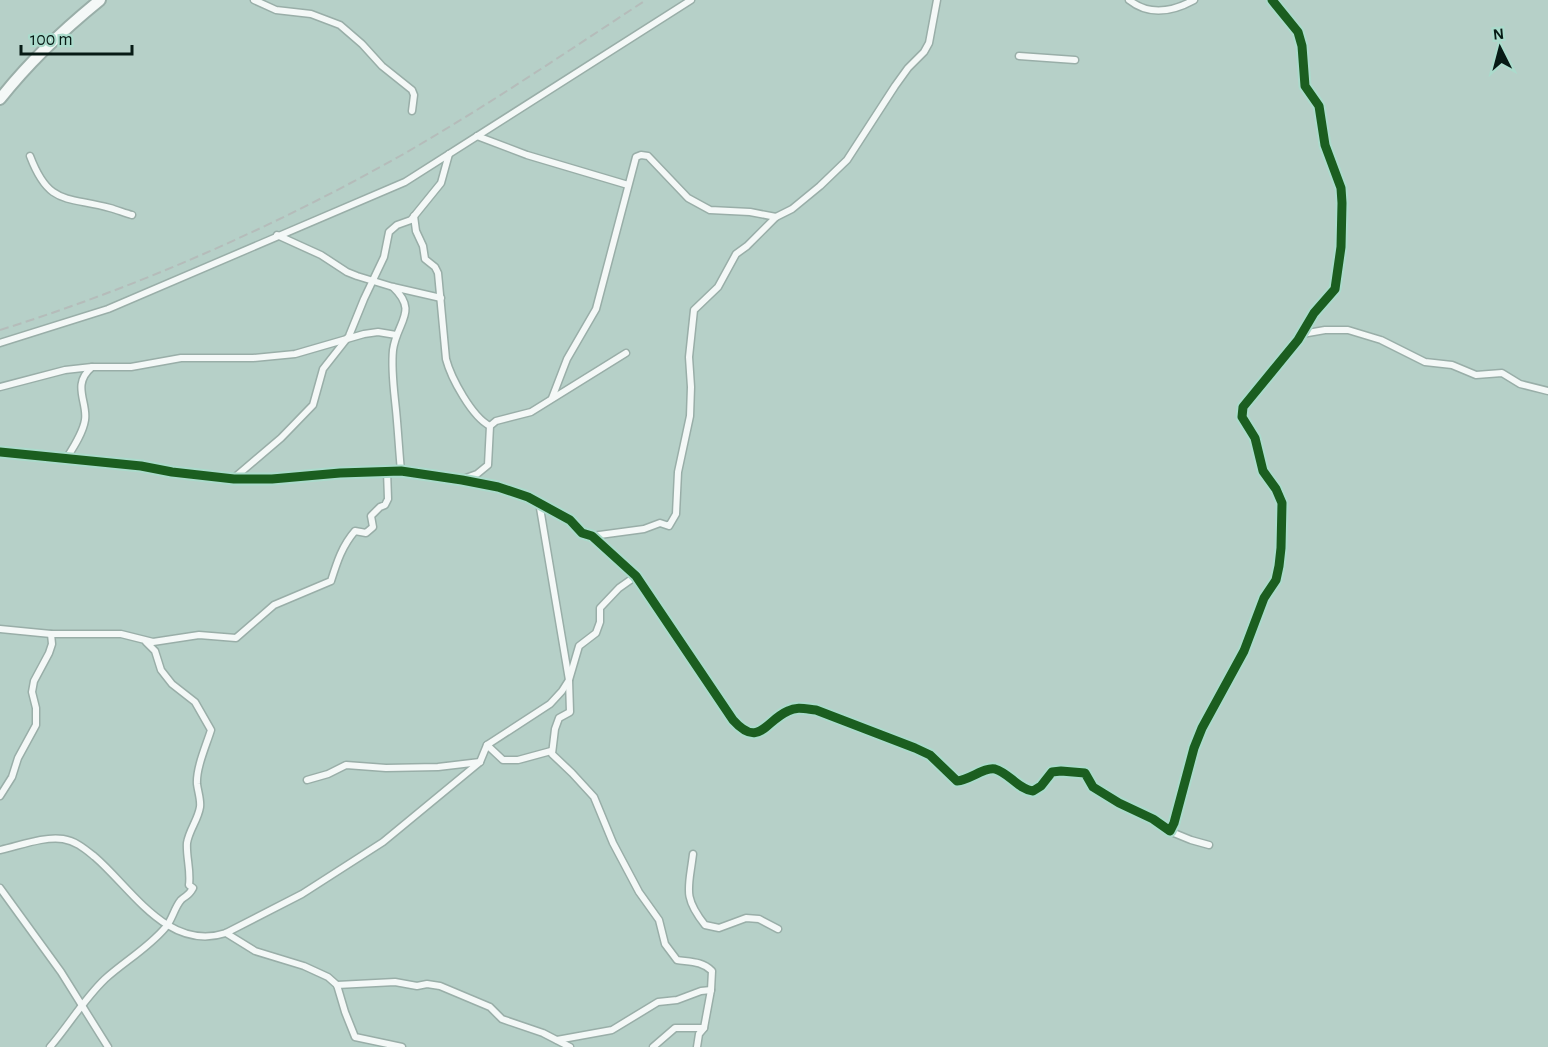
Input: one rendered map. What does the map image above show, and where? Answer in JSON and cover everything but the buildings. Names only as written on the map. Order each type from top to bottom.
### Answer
[{"type":"highway","points":[[0,99],[30,63],[100,0]]},
{"type":"street","points":[[254,0],[276,10],[311,14],[340,25],[382,66],[412,90],[414,95],[412,111]]},
{"type":"street","points":[[0,343],[108,309],[405,182],[691,0]]},
{"type":"street","points":[[0,452],[141,466],[234,479],[272,479],[401,471],[498,488],[539,502],[570,520],[582,533],[592,536],[644,529],[660,523],[669,526],[676,514],[678,472],[690,409],[689,357],[694,310],[718,287],[736,254],[776,217],[792,209],[820,186],[847,160],[895,86],[924,52],[929,43],[937,0]]},
{"type":"street","points":[[1129,0],[1137,6],[1153,11],[1168,10],[1194,0]]},
{"type":"street","points":[[1168,831],[1172,830],[1174,824],[1194,748],[1202,728],[1244,651],[1264,598],[1276,580],[1281,548],[1282,503],[1276,489],[1263,471],[1255,438],[1244,422],[1242,410],[1245,403],[1302,334],[1310,319],[1337,284],[1341,188],[1325,145],[1319,106],[1305,86],[1302,46],[1298,33],[1272,0]]},
{"type":"street","points":[[1019,56],[1075,60]]},
{"type":"street","points":[[477,136],[527,155],[628,185]]},
{"type":"street","points":[[234,479],[281,438],[313,405],[323,369],[349,336],[384,257],[389,232],[397,225],[408,222],[441,183],[449,153]]},
{"type":"street","points":[[552,398],[567,359],[596,309],[636,158],[641,155],[648,156],[688,198],[711,210],[750,212],[776,217]]},
{"type":"street","points":[[30,156],[45,185],[62,198],[109,207],[132,215]]},
{"type":"street","points":[[414,216],[425,259],[435,267],[438,273],[449,370],[472,409],[484,423],[490,426]]},
{"type":"street","points":[[277,235],[321,255],[347,272],[393,287],[441,298]]},
{"type":"street","points":[[393,287],[406,303],[404,317],[393,349],[393,381],[401,471]]},
{"type":"street","points":[[1302,334],[1325,330],[1348,330],[1381,340],[1425,362],[1452,365],[1481,375],[1502,373],[1520,384],[1548,391]]},
{"type":"street","points":[[0,387],[65,370],[130,367],[181,358],[253,358],[295,354],[349,336],[378,332],[396,335]]},
{"type":"street","points":[[462,480],[477,474],[488,465],[490,426],[496,421],[531,411],[626,353]]},
{"type":"street","points":[[66,459],[85,422],[86,413],[80,395],[85,375],[92,367]]},
{"type":"street","points":[[146,642],[200,635],[236,638],[274,605],[332,581],[339,555],[347,540],[355,531],[366,533],[373,527],[371,516],[385,505],[388,499],[387,471]]},
{"type":"street","points":[[539,502],[570,680],[570,712],[559,718],[551,751],[553,756],[594,797],[613,843],[639,892],[659,920],[666,947],[677,960],[694,961],[712,971],[704,1028],[699,1034],[697,1047]]},
{"type":"street","points":[[592,536],[636,576],[733,720],[748,732],[758,733],[788,711],[799,708],[816,710],[915,748],[930,756],[957,781],[992,769],[999,771],[1023,788],[1033,791],[1056,771],[1085,773],[1093,787],[1119,803],[1153,819],[1168,831],[1209,845]]},
{"type":"street","points":[[0,850],[55,838],[70,840],[81,845],[150,912],[178,932],[192,936],[215,936],[226,933],[302,894],[383,842],[480,762],[487,745],[550,704],[570,680],[579,646],[596,633],[600,622],[600,608],[619,588],[636,576]]},
{"type":"street","points":[[0,629],[51,634],[121,634],[138,638],[155,651],[161,670],[172,684],[195,702],[211,730],[198,773],[199,813],[188,839],[189,885],[193,888],[188,897],[181,900],[168,926],[105,979],[50,1047]]},
{"type":"street","points":[[0,796],[12,777],[18,758],[36,725],[36,708],[32,692],[34,681],[52,644],[51,634]]},
{"type":"street","points":[[487,745],[503,760],[518,760],[551,751]]},
{"type":"street","points":[[307,780],[346,765],[386,768],[438,767],[480,762]]},
{"type":"street","points":[[693,854],[688,897],[694,912],[705,925],[719,928],[746,918],[759,919],[778,929]]},
{"type":"street","points":[[0,888],[61,972],[108,1047]]},
{"type":"street","points":[[226,933],[255,951],[304,966],[328,977],[337,985],[355,1037],[402,1047]]},
{"type":"street","points":[[337,985],[395,982],[417,986],[427,984],[440,986],[490,1007],[502,1019],[524,1026],[570,1047]]},
{"type":"street","points":[[556,1040],[612,1030],[658,1002],[677,1000],[701,991],[711,990]]},
{"type":"street","points":[[653,1047],[675,1028],[704,1028]]},
{"type":"railway","points":[[0,330],[154,275],[304,207],[431,138],[646,0]]},
{"type":"cycle path","points":[[0,452],[141,466],[234,479],[272,479],[401,471],[498,487],[528,497],[570,520],[582,533],[592,536],[636,576],[733,720],[749,732],[756,733],[762,730],[791,709],[816,710],[930,755],[957,781],[995,769],[1033,791],[1041,786],[1052,772],[1085,773],[1093,787],[1119,803],[1153,819],[1170,831],[1202,728],[1244,651],[1264,598],[1276,580],[1279,566],[1282,503],[1276,489],[1263,471],[1255,438],[1242,417],[1243,407],[1298,340],[1314,313],[1335,289],[1341,247],[1341,188],[1325,145],[1319,106],[1305,86],[1302,46],[1298,32],[1272,0]]}]
